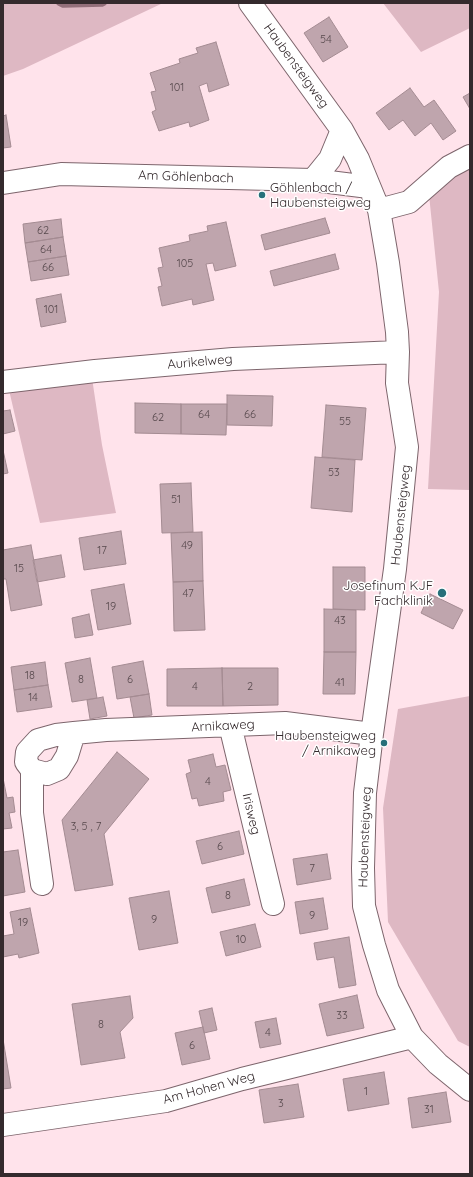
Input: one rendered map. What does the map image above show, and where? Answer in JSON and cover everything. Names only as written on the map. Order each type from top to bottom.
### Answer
[{"type":"street","name":"Haubensteigweg","points":[[250,3],[342,130],[358,160],[379,210],[397,332],[397,383],[407,447],[395,569],[365,793],[363,868],[364,906],[388,990],[412,1037],[438,1064],[470,1090]]},
{"type":"street","points":[[313,180],[330,159],[342,130]]},
{"type":"street","points":[[379,210],[408,202],[449,167],[470,156]]},
{"type":"street","name":"Am Göhlenbach","points":[[3,183],[61,174],[313,180],[369,187]]},
{"type":"street","name":"Aurikelweg","points":[[3,382],[95,371],[233,359],[398,352]]},
{"type":"street","name":"Arnikaweg","points":[[42,884],[32,813],[32,770],[26,762],[27,752],[38,740],[56,735],[106,730],[164,729],[285,723],[372,734]]},
{"type":"street","name":"Irisweg","points":[[230,725],[273,904]]},
{"type":"street","points":[[32,770],[47,774],[59,769],[67,756],[74,733]]},
{"type":"street","name":"Am Hohen Weg","points":[[3,1125],[166,1101],[242,1079],[412,1037]]},
{"type":"shaded area","points":[[3,3],[163,3],[23,69],[3,76]]},
{"type":"shaded area","points":[[383,3],[470,3],[470,28],[421,52]]},
{"type":"shaded area","points":[[470,163],[470,490],[428,489],[439,292],[428,185]]},
{"type":"shaded area","points":[[92,378],[102,445],[116,513],[40,523],[9,390]]},
{"type":"shaded area","points":[[470,696],[470,1047],[458,1041],[388,922],[383,808],[398,709]]},
{"type":"building","points":[[329,17],[348,47],[323,62],[304,33]]},
{"type":"building","points":[[216,42],[229,85],[209,92],[207,83],[199,86],[209,120],[190,127],[189,122],[159,131],[152,112],[156,110],[151,92],[156,91],[150,73],[180,63],[179,59],[198,53],[196,48]]},
{"type":"building","points":[[410,88],[424,107],[434,100],[456,131],[443,140],[431,123],[415,136],[403,120],[389,130],[376,113]]},
{"type":"building","points":[[470,93],[470,109],[463,97]]},
{"type":"building","points":[[6,115],[11,147],[3,148],[3,116]]},
{"type":"building","points":[[325,218],[330,233],[265,250],[261,235]]},
{"type":"building","points":[[61,219],[63,237],[25,243],[23,224]]},
{"type":"building","points":[[226,222],[236,266],[215,271],[213,263],[206,264],[214,300],[193,305],[192,299],[162,306],[158,287],[162,286],[158,268],[163,267],[159,248],[190,241],[189,235],[208,231],[207,226]]},
{"type":"building","points":[[63,237],[66,256],[28,262],[25,243]]},
{"type":"building","points":[[335,254],[339,269],[274,286],[270,271]]},
{"type":"building","points":[[66,256],[69,275],[31,281],[28,262]]},
{"type":"building","points":[[61,294],[66,322],[41,327],[36,299]]},
{"type":"building","points":[[227,395],[273,396],[272,426],[227,425]]},
{"type":"building","points":[[135,403],[181,404],[181,434],[135,433]]},
{"type":"building","points":[[181,404],[227,404],[226,435],[181,434]]},
{"type":"building","points":[[326,405],[366,408],[362,460],[322,457]]},
{"type":"building","points":[[10,410],[15,431],[3,434],[3,411]]},
{"type":"building","points":[[3,450],[8,473],[3,474]]},
{"type":"building","points":[[315,457],[355,460],[352,512],[311,508]]},
{"type":"building","points":[[191,483],[193,532],[162,533],[160,484]]},
{"type":"building","points":[[121,531],[126,564],[84,570],[79,538]]},
{"type":"building","points":[[202,532],[203,581],[173,582],[171,533]]},
{"type":"building","points":[[31,545],[42,605],[11,611],[6,579],[3,579],[3,550]]},
{"type":"building","points":[[61,555],[65,577],[37,582],[33,560]]},
{"type":"building","points":[[333,567],[365,567],[365,610],[333,609]]},
{"type":"building","points":[[203,581],[205,630],[174,631],[173,582]]},
{"type":"building","points":[[124,584],[131,624],[98,630],[91,590]]},
{"type":"building","points":[[430,594],[463,610],[453,629],[421,613]]},
{"type":"building","points":[[324,609],[356,610],[356,652],[324,652]]},
{"type":"building","points":[[89,614],[93,635],[75,638],[72,618]]},
{"type":"building","points":[[324,652],[356,652],[355,694],[323,694]]},
{"type":"building","points":[[90,658],[97,698],[72,702],[65,663]]},
{"type":"building","points":[[143,661],[149,694],[117,699],[112,667]]},
{"type":"building","points":[[45,662],[48,685],[14,690],[11,667]]},
{"type":"building","points":[[222,668],[278,668],[278,705],[223,706]]},
{"type":"building","points":[[222,668],[223,706],[167,706],[167,669]]},
{"type":"building","points":[[48,685],[52,707],[17,712],[14,690]]},
{"type":"building","points":[[149,694],[152,715],[134,718],[130,697]]},
{"type":"building","points":[[103,697],[107,716],[90,719],[87,700]]},
{"type":"building","points":[[117,752],[149,779],[104,834],[113,885],[75,891],[62,820]]},
{"type":"building","points":[[213,754],[216,767],[225,765],[231,790],[223,792],[224,801],[199,806],[197,798],[192,799],[186,774],[191,772],[188,760]]},
{"type":"building","points":[[3,778],[7,798],[13,797],[15,812],[9,813],[12,828],[3,829]]},
{"type":"building","points":[[239,831],[244,854],[202,864],[196,841]]},
{"type":"building","points":[[18,850],[25,892],[3,896],[3,852]]},
{"type":"building","points":[[327,854],[331,879],[297,885],[293,859]]},
{"type":"building","points":[[244,879],[250,905],[212,913],[206,888]]},
{"type":"building","points":[[169,891],[178,943],[139,950],[129,898]]},
{"type":"building","points":[[323,898],[328,929],[300,934],[295,902]]},
{"type":"building","points":[[30,908],[39,953],[19,958],[18,954],[3,957],[3,936],[14,934],[10,912]]},
{"type":"building","points":[[255,924],[261,947],[226,956],[220,932]]},
{"type":"building","points":[[349,937],[356,985],[339,988],[334,957],[317,960],[314,943]]},
{"type":"building","points":[[357,995],[364,1028],[327,1036],[319,1004]]},
{"type":"building","points":[[130,996],[133,1018],[120,1032],[125,1058],[81,1065],[72,1004]]},
{"type":"building","points":[[212,1008],[217,1030],[204,1033],[199,1011]]},
{"type":"building","points":[[276,1018],[281,1044],[260,1048],[255,1022]]},
{"type":"building","points":[[203,1027],[210,1059],[182,1065],[175,1033]]},
{"type":"building","points":[[3,1039],[11,1088],[3,1089]]},
{"type":"building","points":[[384,1072],[389,1104],[348,1111],[343,1079]]},
{"type":"building","points":[[298,1084],[304,1117],[264,1123],[259,1090]]},
{"type":"building","points":[[446,1092],[451,1122],[412,1128],[408,1098]]},
{"type":"waterway","points":[[59,3],[63,5],[104,3]]},
{"type":"place","name":"Göhlenbach / Haubensteigweg","points":[[262,195]]},
{"type":"place","name":"Josefinum KJF Fachklinik","points":[[442,593]]},
{"type":"place","name":"Haubensteigweg / Arnikaweg","points":[[384,743]]}]
